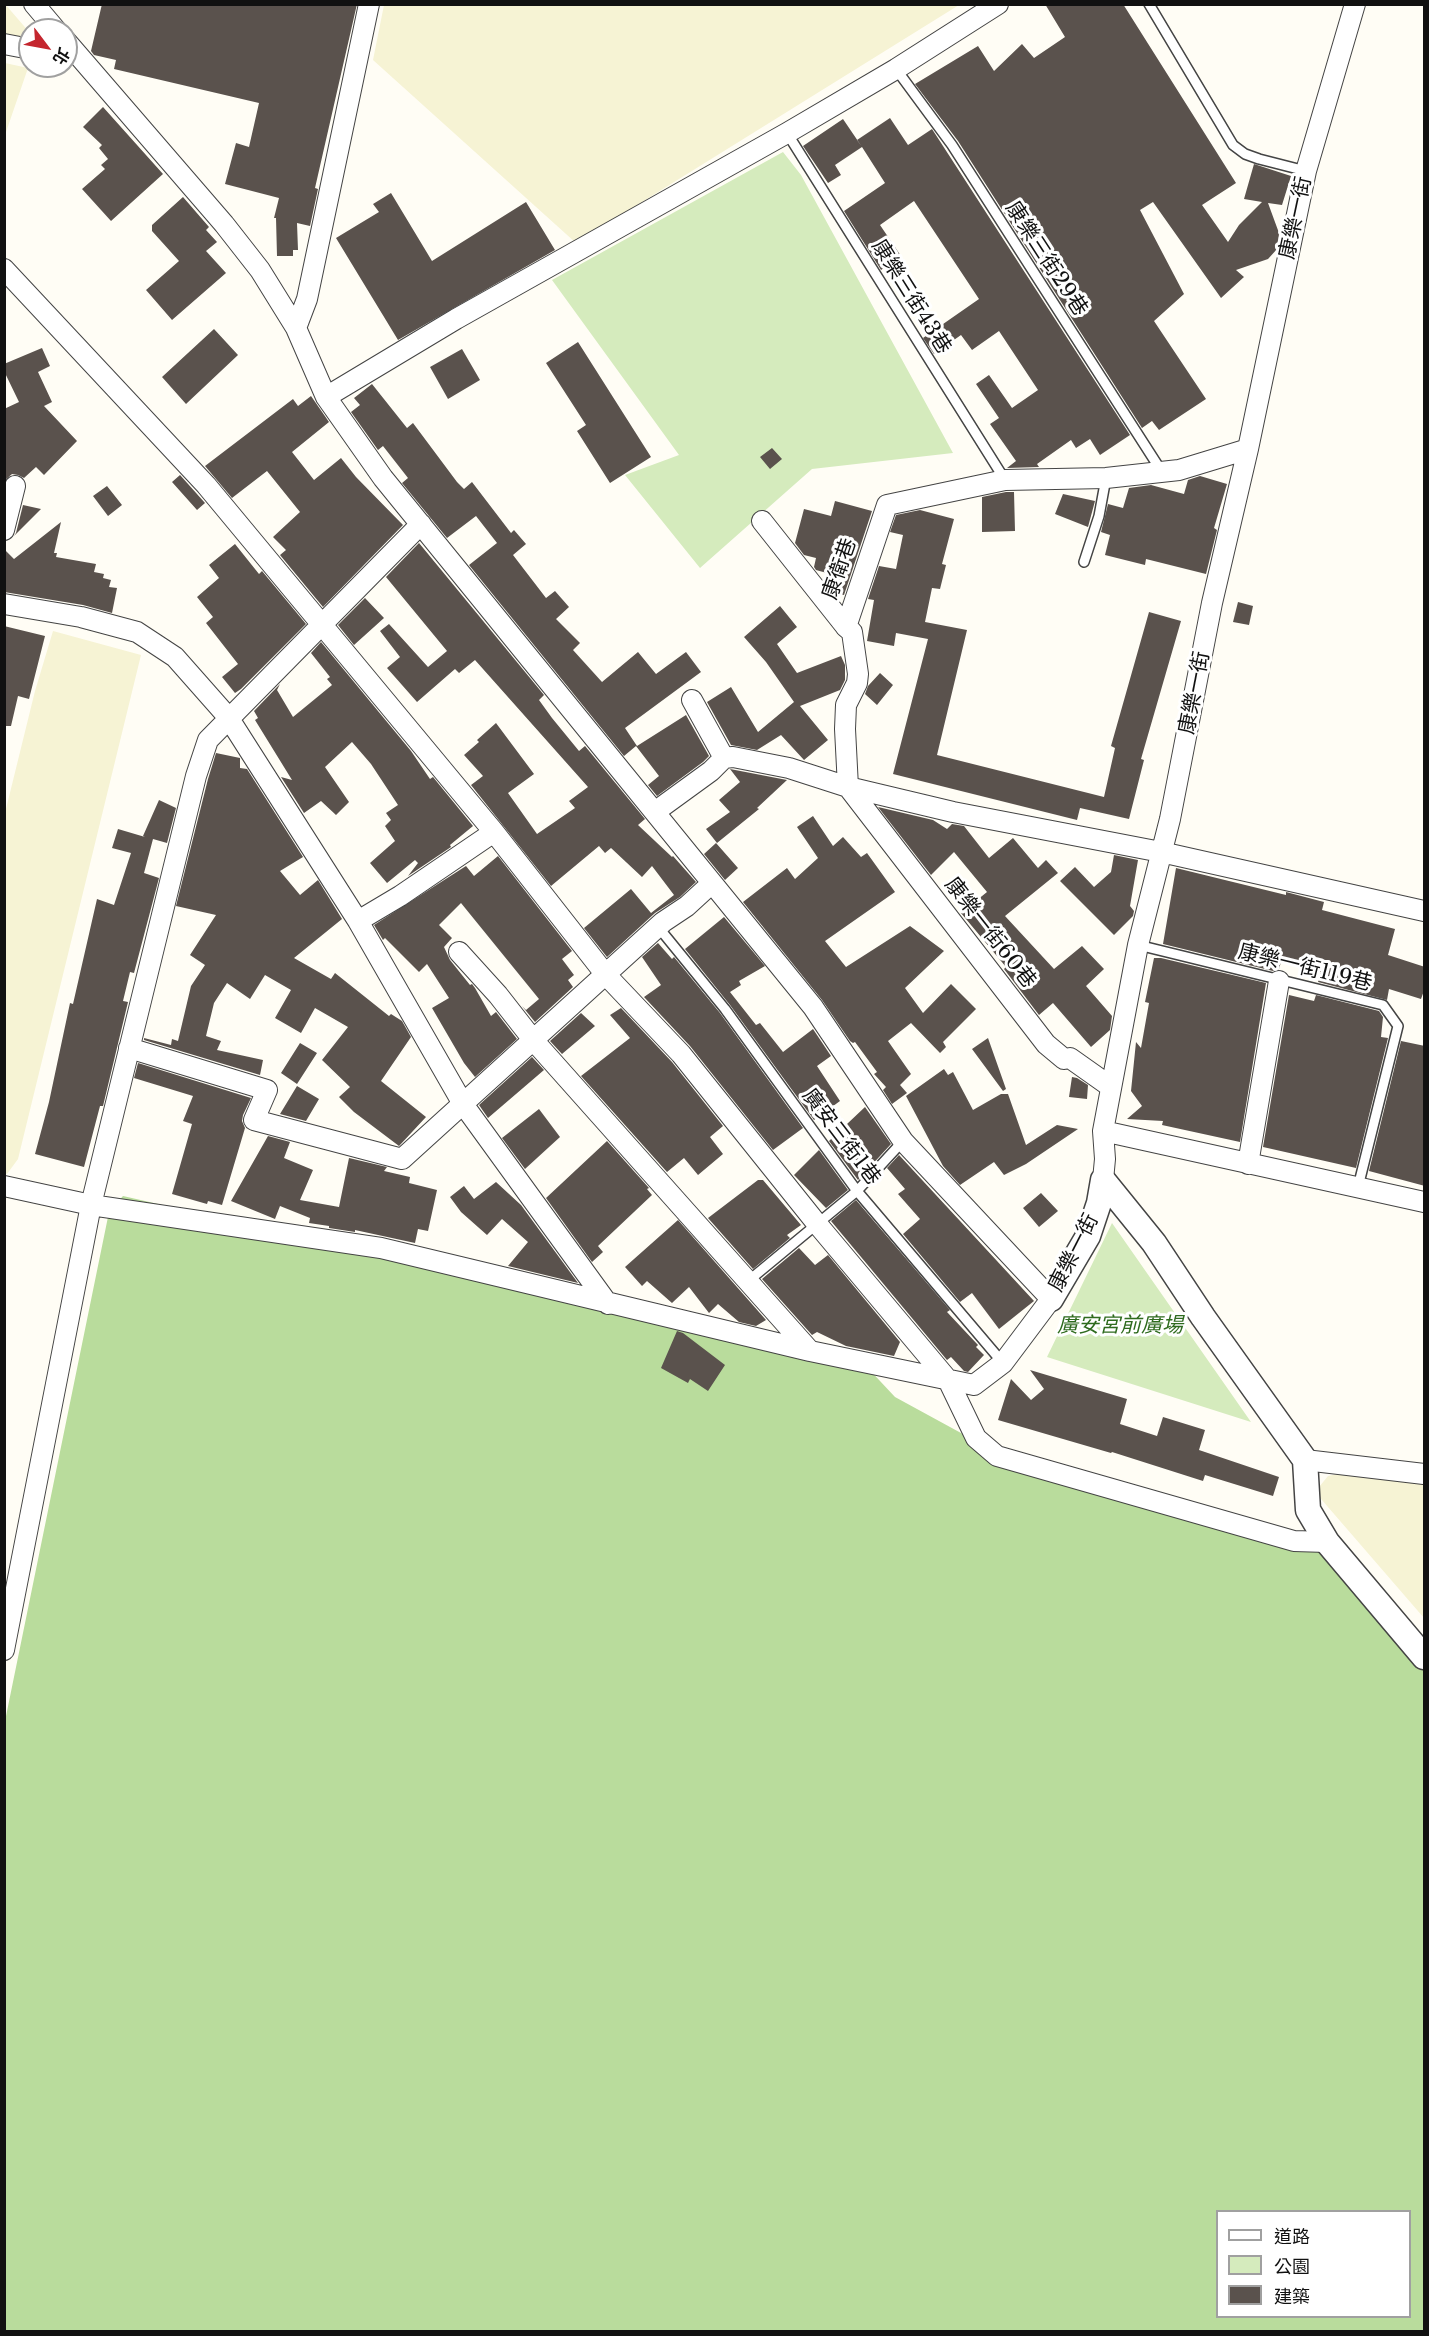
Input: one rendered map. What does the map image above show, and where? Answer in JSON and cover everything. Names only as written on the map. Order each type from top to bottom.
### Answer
[{"type":"street","points":[[34,4],[46,18]]},
{"type":"street","points":[[296,328],[308,299],[369,4]]},
{"type":"street","points":[[326,398],[456,319],[787,133],[896,69],[998,4]]},
{"type":"street","name":"康樂一街","points":[[4,1186],[91,1205],[381,1248],[810,1351],[974,1385],[1003,1363],[1051,1299],[1088,1236],[1099,1203],[1105,1159],[1103,1131],[1138,945],[1189,724],[1212,603],[1248,449],[1306,171],[1355,4]]},
{"type":"street","points":[[78,58],[224,224],[260,270],[296,328],[326,398],[383,478],[656,811],[711,884],[763,943],[813,1007],[903,1141],[1051,1299]]},
{"type":"street","points":[[4,269],[206,484],[494,832],[606,975],[681,1054],[818,1225],[948,1380],[976,1438],[997,1456],[1294,1541],[1327,1542]]},
{"type":"street","points":[[1005,480],[1106,478],[1179,470],[1248,449]]},
{"type":"street","name":"康衛巷","points":[[848,787],[846,705],[857,683],[858,674],[852,632],[846,627],[887,505],[1005,480]]},
{"type":"street","points":[[4,530],[15,486]]},
{"type":"street","points":[[762,521],[846,627]]},
{"type":"street","points":[[4,1650],[91,1205],[196,776],[208,740],[228,717],[421,524]]},
{"type":"street","points":[[4,604],[81,617],[137,632],[175,657],[228,717],[358,921],[463,1104],[608,1304]]},
{"type":"street","points":[[692,700],[724,758]]},
{"type":"street","points":[[656,811],[711,771],[724,758]]},
{"type":"street","points":[[724,758],[789,768],[848,787],[953,812],[1161,852],[1425,911]]},
{"type":"street","name":"康樂一街60巷","points":[[848,787],[1046,1044],[1064,1059],[1070,1058],[1111,1087]]},
{"type":"street","points":[[358,921],[400,896],[494,832]]},
{"type":"street","points":[[129,1048],[267,1090],[254,1120],[402,1159],[606,975],[711,884]]},
{"type":"street","points":[[459,952],[498,995],[534,1041],[810,1351]]},
{"type":"street","points":[[1248,1164],[1280,981]]},
{"type":"street","points":[[1103,1131],[1425,1202]]},
{"type":"street","points":[[1103,1180],[1154,1243],[1203,1317],[1305,1460],[1308,1510],[1327,1542],[1425,1657]]},
{"type":"street","points":[[1305,1460],[1425,1474]]},
{"type":"lane","points":[[1149,4],[1233,145],[1245,154],[1258,159],[1306,171]]},
{"type":"lane","name":"康樂三街29巷","points":[[896,69],[952,145],[1162,472]]},
{"type":"lane","name":"康樂三街43巷","points":[[787,133],[1005,480]]},
{"type":"lane","points":[[1084,562],[1099,516],[1106,478]]},
{"type":"lane","name":"廣安三街1巷","points":[[659,928],[725,1009],[858,1191],[1003,1363]]},
{"type":"lane","name":"康樂一街119巷","points":[[1138,945],[1383,1005],[1398,1026],[1358,1187]]},
{"type":"lane","points":[[747,1282],[858,1191],[903,1141]]},
{"type":"shaded area","points":[[5,4],[18,19],[18,49],[5,48]]},
{"type":"shaded area","points":[[384,5],[959,5],[576,243],[373,60]]},
{"type":"shaded area","points":[[4,63],[18,66],[18,78],[25,78],[5,135]]},
{"type":"shaded area","points":[[53,631],[141,655],[18,1159],[7,1174],[4,1173],[5,813],[35,691]]},
{"type":"shaded area","points":[[1357,1470],[1424,1484],[1424,1618],[1315,1492],[1328,1476]]},
{"type":"green space","points":[[783,152],[801,175],[953,453],[812,469],[700,568],[625,475],[679,455],[552,280]]},
{"type":"green space","points":[[123,1196],[865,1365],[895,1397],[994,1451],[1321,1539],[1424,1646],[1424,2331],[5,2332],[5,1721],[109,1212]]},
{"type":"green space","name":"廣安宮前廣場","points":[[1112,1223],[1251,1422],[1047,1357]]},
{"type":"building","points":[[102,4],[357,4],[315,188],[318,189],[310,226],[297,223],[298,250],[293,250],[293,256],[277,256],[276,218],[274,218],[279,198],[225,184],[236,143],[249,147],[259,103],[114,69],[116,60],[94,55],[91,51]]},
{"type":"building","points":[[1045,4],[1123,4],[1236,183],[1202,205],[1228,242],[1239,225],[1262,202],[1244,199],[1254,164],[1291,176],[1282,205],[1268,203],[1279,233],[1278,248],[1268,259],[1236,270],[1244,277],[1221,298],[1153,202],[1140,210],[1184,294],[1154,321],[1206,399],[1159,430],[1152,421],[1142,428],[958,141],[915,84],[978,46],[994,71],[1022,44],[1034,58],[1065,37]]},
{"type":"building","points":[[103,107],[163,174],[111,221],[82,189],[105,169],[101,165],[108,159],[99,148],[102,145],[83,127]]},
{"type":"building","points":[[890,118],[908,145],[932,129],[1130,435],[1100,455],[1090,439],[1076,448],[1071,440],[1037,464],[1039,467],[1007,468],[1016,461],[990,424],[999,418],[976,384],[989,375],[1012,408],[1038,390],[999,331],[972,350],[961,335],[934,354],[923,338],[979,299],[914,201],[880,225],[901,256],[881,270],[844,211],[885,183],[862,147],[835,165],[841,175],[828,183],[803,146],[843,119],[857,140]]},
{"type":"building","points":[[391,193],[432,261],[526,202],[555,250],[398,340],[336,238],[379,212],[373,204]]},
{"type":"building","points":[[183,197],[209,227],[206,230],[217,242],[206,251],[226,273],[172,320],[146,290],[179,261],[152,231],[152,225]]},
{"type":"building","points":[[214,329],[238,355],[186,404],[162,377]]},
{"type":"building","points":[[578,342],[651,457],[610,483],[577,431],[586,425],[546,363]]},
{"type":"building","points":[[42,348],[50,366],[38,372],[52,402],[44,406],[77,441],[44,475],[36,467],[24,478],[12,474],[4,481],[4,409],[19,402],[4,371],[4,364]]},
{"type":"building","points":[[462,349],[480,380],[448,399],[430,367]]},
{"type":"building","points":[[372,384],[407,428],[413,423],[457,482],[464,489],[472,482],[511,533],[514,530],[526,544],[513,555],[546,598],[555,591],[569,607],[556,619],[580,643],[573,650],[602,682],[638,652],[656,674],[686,652],[701,672],[625,728],[637,746],[686,715],[709,756],[703,762],[657,796],[648,785],[659,776],[636,746],[624,756],[469,565],[497,543],[476,516],[447,538],[402,483],[408,478],[383,446],[378,450],[351,412],[360,405],[354,398]]},
{"type":"building","points":[[311,396],[329,422],[292,452],[314,480],[341,458],[356,477],[403,525],[323,607],[280,555],[286,550],[273,537],[300,512],[267,471],[232,498],[205,466],[293,399],[298,406]]},
{"type":"building","points":[[772,448],[782,459],[770,469],[760,457]]},
{"type":"building","points":[[180,475],[205,503],[197,510],[172,482]]},
{"type":"building","points":[[1200,476],[1227,484],[1214,528],[1217,530],[1206,574],[1146,559],[1145,565],[1105,555],[1110,535],[1101,532],[1108,504],[1123,508],[1129,488],[1151,485],[1184,494],[1188,480]]},
{"type":"building","points":[[107,486],[122,505],[108,516],[93,496]]},
{"type":"building","points":[[1014,492],[1015,531],[982,532],[982,497]]},
{"type":"building","points":[[1063,494],[1095,501],[1088,527],[1055,514]]},
{"type":"building","points":[[835,501],[872,511],[844,595],[834,593],[831,589],[834,575],[816,570],[814,567],[816,558],[804,555],[795,543],[804,509],[831,516]]},
{"type":"building","points":[[23,505],[41,509],[14,536],[16,533]]},
{"type":"building","points":[[920,510],[954,519],[942,564],[946,565],[940,589],[932,588],[925,622],[967,630],[937,755],[1104,797],[1115,748],[1111,746],[1149,612],[1181,621],[1141,759],[1144,760],[1129,819],[1080,808],[1077,820],[893,774],[928,639],[896,633],[894,646],[867,641],[874,600],[868,599],[879,566],[896,569],[903,535],[890,532],[896,515]]},
{"type":"building","points":[[61,522],[54,553],[57,553],[56,557],[96,564],[94,572],[104,574],[103,578],[111,580],[109,587],[117,588],[112,613],[83,605],[4,592],[4,549],[14,559]]},
{"type":"building","points":[[419,543],[544,695],[539,700],[579,751],[585,746],[645,819],[638,825],[673,856],[696,882],[680,897],[655,913],[607,957],[584,928],[631,889],[651,913],[674,895],[652,866],[642,877],[611,848],[605,853],[599,846],[551,886],[471,785],[483,776],[464,755],[496,723],[534,774],[508,793],[537,834],[575,808],[569,801],[588,787],[475,660],[459,673],[455,669],[417,702],[387,668],[400,657],[380,631],[389,624],[428,667],[447,651],[386,577]]},
{"type":"building","points":[[235,544],[259,574],[262,571],[306,624],[235,693],[222,677],[238,664],[206,623],[213,617],[197,597],[219,578],[209,565]]},
{"type":"building","points":[[365,598],[384,618],[354,645],[338,625]]},
{"type":"building","points":[[1238,602],[1253,606],[1249,625],[1233,622]]},
{"type":"building","points":[[780,606],[797,627],[777,644],[797,673],[841,656],[845,665],[845,680],[840,690],[800,706],[828,740],[804,760],[781,735],[757,750],[731,745],[707,702],[731,687],[758,732],[794,702],[766,662],[744,637]]},
{"type":"building","points":[[4,626],[45,636],[29,699],[18,696],[11,726],[4,726]]},
{"type":"building","points":[[321,642],[411,751],[430,779],[433,777],[473,826],[450,845],[451,847],[408,876],[418,863],[415,860],[387,883],[370,863],[395,841],[385,826],[391,820],[386,813],[398,805],[371,764],[352,742],[325,767],[349,802],[336,815],[321,801],[304,813],[281,777],[292,780],[255,720],[258,718],[254,711],[280,684],[277,690],[293,717],[332,685],[327,679],[330,677],[311,653]]},
{"type":"building","points":[[880,673],[893,685],[877,705],[865,694],[868,686]]},
{"type":"building","points":[[216,753],[240,758],[240,768],[247,769],[303,857],[280,871],[300,895],[318,880],[342,919],[294,958],[331,979],[335,973],[389,1016],[391,1014],[402,1021],[411,1037],[381,1081],[426,1117],[399,1146],[354,1112],[339,1097],[350,1087],[322,1060],[348,1027],[315,1008],[301,1033],[275,1018],[291,990],[265,975],[250,999],[227,983],[214,1003],[206,1036],[221,1041],[217,1050],[263,1060],[260,1075],[144,1040],[144,1038],[171,1045],[172,1039],[178,1041],[191,986],[205,965],[190,955],[216,915],[176,906]]},
{"type":"building","points":[[730,769],[787,780],[757,808],[759,809],[717,843],[706,829],[730,812],[719,800],[740,782]]},
{"type":"building","points":[[159,800],[176,808],[167,843],[153,839],[144,873],[159,878],[134,973],[130,972],[123,1001],[128,1002],[103,1106],[100,1106],[84,1167],[35,1154],[97,899],[114,905],[131,853],[112,848],[118,829],[145,837],[143,836]]},
{"type":"building","points":[[878,807],[933,820],[947,829],[952,824],[964,826],[989,858],[1013,838],[1038,868],[1046,860],[1058,873],[1005,916],[1054,969],[1082,946],[1104,969],[1086,986],[1112,1016],[1110,1030],[1091,1047],[1053,1003],[1039,1015],[1004,969],[1006,967],[961,913],[987,892],[954,852],[931,875]]},
{"type":"building","points":[[813,816],[833,846],[843,837],[861,857],[867,853],[895,892],[825,941],[846,967],[910,926],[944,951],[905,988],[923,1013],[951,984],[976,1009],[943,1042],[946,1047],[940,1053],[911,1023],[888,1041],[911,1074],[900,1085],[907,1093],[892,1104],[883,1090],[886,1087],[874,1074],[877,1072],[855,1042],[850,1041],[822,1000],[743,902],[787,868],[795,879],[818,858],[797,827]]},
{"type":"building","points":[[716,843],[738,868],[725,880],[704,854]]},
{"type":"building","points":[[1114,855],[1138,860],[1130,906],[1134,911],[1133,916],[1114,935],[1060,881],[1075,867],[1094,887],[1111,872]]},
{"type":"building","points":[[498,856],[572,951],[562,959],[574,975],[568,980],[573,987],[535,1022],[522,1006],[526,1010],[539,999],[461,903],[439,925],[452,938],[444,947],[450,960],[475,988],[491,1016],[496,1012],[517,1039],[475,1077],[464,1063],[432,1008],[449,998],[427,964],[419,972],[385,938],[383,940],[374,925],[466,866],[474,876]]},
{"type":"building","points":[[1176,868],[1324,902],[1322,910],[1395,929],[1388,955],[1425,967],[1425,988],[1421,999],[1389,989],[1387,1000],[1318,982],[1321,972],[1286,963],[1281,962],[1279,969],[1273,971],[1163,944]]},
{"type":"building","points":[[724,917],[765,966],[739,981],[741,985],[730,992],[756,1025],[760,1023],[783,1052],[813,1029],[831,1056],[817,1066],[840,1101],[814,1120],[730,1005],[685,949]]},
{"type":"building","points":[[658,943],[672,959],[674,957],[720,1013],[803,1128],[773,1150],[690,1046],[644,997],[661,985],[642,957]]},
{"type":"building","points":[[1154,958],[1266,983],[1240,1142],[1162,1125],[1163,1121],[1127,1119],[1142,1106],[1131,1091],[1136,1042],[1141,1048],[1149,1003],[1145,1002]]},
{"type":"building","points":[[1289,995],[1314,1001],[1316,995],[1379,1011],[1383,1017],[1381,1037],[1388,1038],[1356,1168],[1263,1147]]},
{"type":"building","points":[[621,1008],[672,1062],[723,1126],[710,1137],[723,1154],[698,1175],[684,1158],[667,1172],[581,1076],[630,1038],[610,1015]]},
{"type":"building","points":[[581,1013],[595,1026],[562,1054],[550,1041]]},
{"type":"building","points":[[988,1038],[1006,1089],[1003,1091],[972,1049]]},
{"type":"building","points":[[1401,1041],[1425,1046],[1425,1186],[1369,1171]]},
{"type":"building","points":[[300,1043],[317,1053],[297,1084],[281,1073]]},
{"type":"building","points":[[532,1057],[544,1070],[488,1118],[479,1105]]},
{"type":"building","points":[[138,1063],[251,1098],[243,1115],[242,1121],[245,1128],[222,1205],[208,1201],[207,1204],[172,1194],[192,1124],[183,1121],[193,1096],[134,1078]]},
{"type":"building","points":[[944,1069],[948,1075],[953,1072],[973,1110],[1001,1094],[1008,1094],[1026,1145],[1057,1125],[1078,1129],[1026,1164],[1004,1175],[994,1162],[960,1185],[943,1166],[906,1096]]},
{"type":"building","points":[[1072,1077],[1088,1085],[1087,1099],[1069,1097]]},
{"type":"building","points":[[297,1086],[319,1099],[306,1121],[280,1114]]},
{"type":"building","points":[[865,1107],[891,1144],[858,1180],[829,1141]]},
{"type":"building","points":[[539,1109],[560,1137],[525,1169],[502,1138]]},
{"type":"building","points":[[268,1136],[290,1142],[284,1158],[313,1170],[300,1200],[339,1207],[349,1158],[387,1167],[384,1171],[410,1177],[409,1183],[437,1190],[428,1231],[418,1229],[415,1243],[309,1223],[310,1218],[280,1206],[275,1219],[231,1201]]},
{"type":"building","points":[[607,1141],[649,1188],[647,1189],[652,1195],[598,1246],[603,1252],[592,1262],[546,1198]]},
{"type":"building","points":[[819,1150],[848,1190],[826,1208],[794,1175]]},
{"type":"building","points":[[899,1155],[1034,1301],[999,1329],[972,1293],[960,1302],[903,1234],[920,1219],[898,1194],[905,1189],[887,1168]]},
{"type":"building","points":[[758,1180],[763,1180],[801,1225],[787,1235],[790,1238],[753,1269],[708,1218]]},
{"type":"building","points":[[496,1182],[521,1205],[578,1283],[508,1266],[528,1242],[502,1219],[487,1235],[461,1212],[450,1197],[464,1186],[474,1199]]},
{"type":"building","points":[[1041,1193],[1058,1211],[1039,1227],[1023,1208]]},
{"type":"building","points":[[856,1200],[950,1310],[947,1312],[978,1345],[976,1347],[984,1355],[968,1372],[964,1371],[951,1357],[947,1360],[831,1221]]},
{"type":"building","points":[[678,1220],[766,1320],[756,1326],[739,1322],[718,1304],[709,1313],[689,1287],[672,1303],[647,1281],[642,1286],[625,1267]]},
{"type":"building","points":[[799,1248],[815,1265],[828,1255],[900,1342],[894,1356],[846,1346],[817,1332],[812,1335],[762,1279]]},
{"type":"building","points":[[677,1331],[683,1333],[725,1365],[708,1391],[690,1379],[688,1383],[661,1368]]},
{"type":"building","points":[[1030,1370],[1127,1399],[1120,1424],[1157,1436],[1163,1417],[1205,1430],[1199,1450],[1279,1477],[1273,1496],[1205,1475],[1203,1481],[1112,1452],[998,1420],[1011,1379],[1031,1400],[1044,1389]]}]
